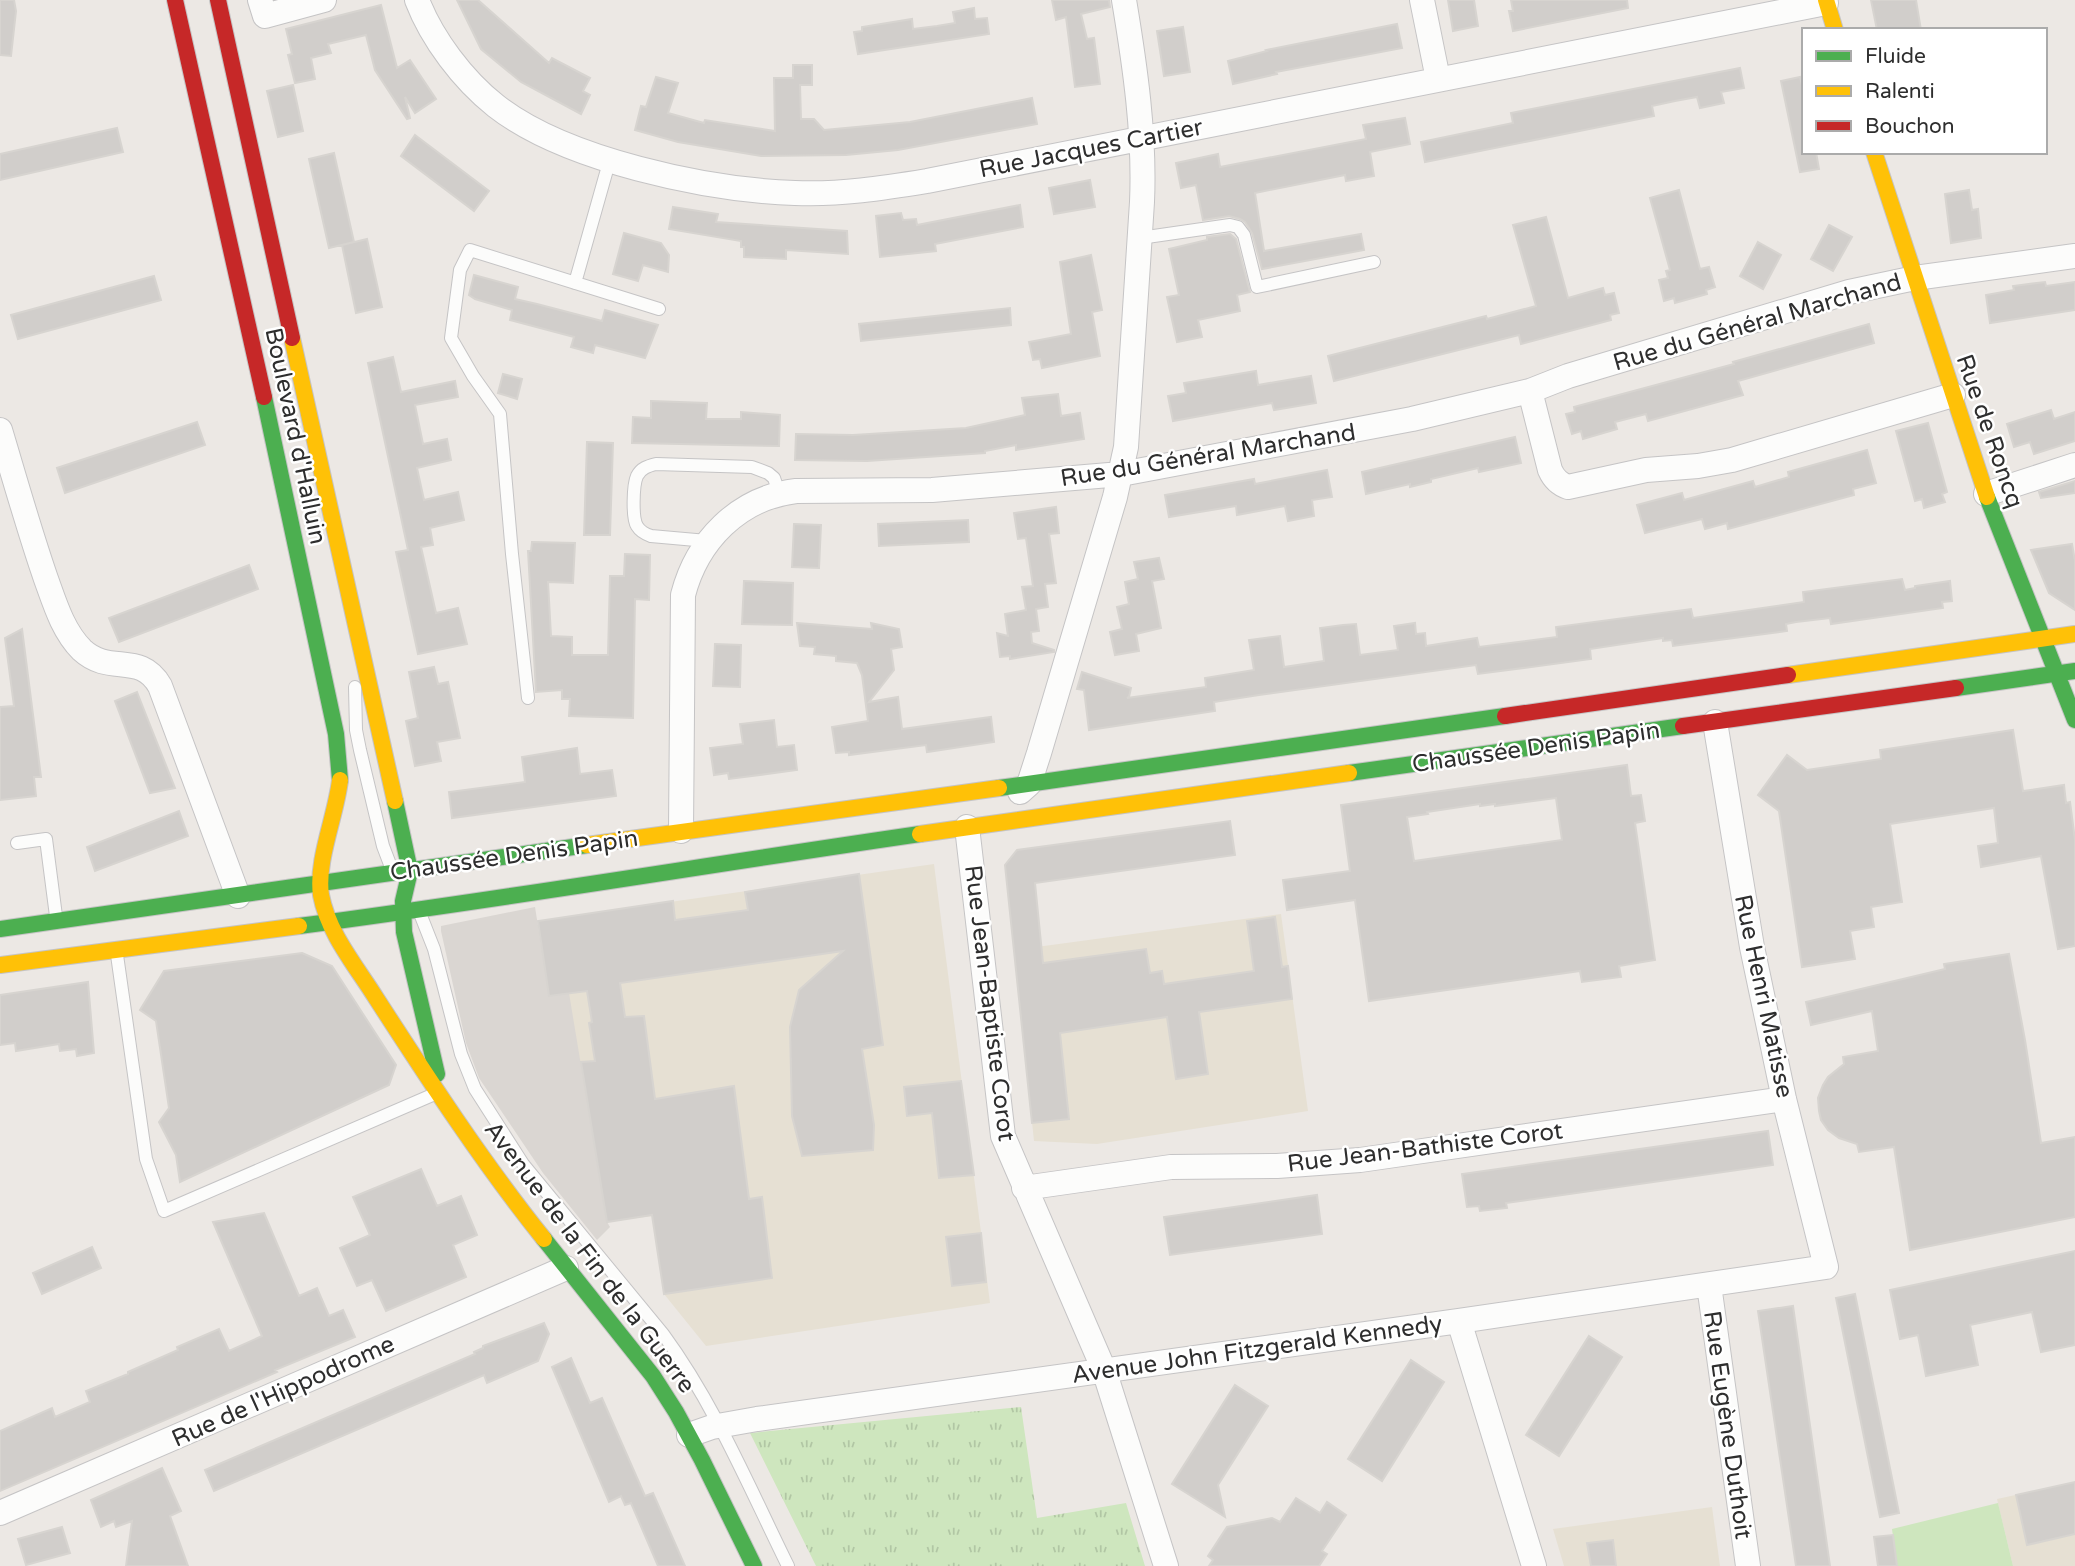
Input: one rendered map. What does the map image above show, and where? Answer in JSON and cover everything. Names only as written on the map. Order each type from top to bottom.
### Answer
[{"type":"main road","name":"Boulevard d'Halluin","points":[[175,0],[336,734],[340,780],[338,799],[319,884]]},
{"type":"main road","name":"Boulevard d'Halluin","points":[[218,0],[404,877]]},
{"type":"main road","points":[[1826,1],[1834,28]]},
{"type":"main road","name":"Rue de Roncq","points":[[1875,154],[1986,494],[2075,720]]},
{"type":"main road","name":"Chaussée Denis Papin","points":[[0,929],[319,884],[404,877],[681,831],[1029,784],[2075,634]]},
{"type":"main road","name":"Chaussée Denis Papin","points":[[0,965],[329,923],[806,850],[2075,671]]},
{"type":"main road","name":"Avenue de la Fin de la Guerre","points":[[404,877],[415,910],[408,952],[441,1091]]},
{"type":"main road","name":"Avenue de la Fin de la Guerre","points":[[319,884],[329,923],[405,1042],[516,1203],[646,1366],[676,1412],[754,1566]]},
{"type":"street","points":[[260,0],[265,16],[324,0]]},
{"type":"street","name":"Rue Jacques Cartier","points":[[417,0],[428,23],[464,74],[495,106],[535,131],[610,159],[697,181],[772,191],[824,193],[914,183],[1826,1]]},
{"type":"street","points":[[1029,784],[1121,474],[1128,427],[1143,172],[1124,0]]},
{"type":"street","points":[[1422,0],[1438,79]]},
{"type":"street","name":"Rue du Général Marchand","points":[[681,831],[682,610],[687,581],[707,541],[716,531],[739,512],[764,498],[796,491],[964,488],[1121,474],[1379,426],[1530,391],[1568,376],[1827,298],[1915,278],[2075,256]]},
{"type":"street","points":[[1530,391],[1550,470],[1561,485],[1568,487],[1631,472],[1732,460],[1953,395]]},
{"type":"street","points":[[0,430],[38,555],[62,621],[76,644],[93,659],[137,666],[154,675],[238,896]]},
{"type":"street","points":[[1986,494],[2075,465]]},
{"type":"street","name":"Rue Henri Matisse","points":[[1715,722],[1749,935],[1784,1099],[1826,1267]]},
{"type":"street","name":"Chaussée Denis Papin","points":[[972,868],[985,836],[1027,800],[1150,779],[1210,758]]},
{"type":"street","name":"Chaussée Denis Papin","points":[[806,850],[876,827],[990,809],[1014,798],[1029,784]]},
{"type":"street","name":"Rue Jean-Baptiste Corot","points":[[967,827],[1000,1122],[1007,1149],[1104,1370],[1166,1566]]},
{"type":"street","name":"Rue Jean-Bathiste Corot","points":[[1024,1188],[1178,1166],[1277,1166],[1360,1160],[1784,1099]]},
{"type":"street","name":"Avenue John Fitzgerald Kennedy","points":[[689,1435],[719,1425],[1826,1267]]},
{"type":"street","name":"Rue de l'Hippodrome","points":[[0,1513],[566,1268]]},
{"type":"street","name":"Rue Eugène Duthoit","points":[[1709,1285],[1748,1566]]},
{"type":"street","points":[[1460,1321],[1534,1566]]},
{"type":"lane","points":[[186,0],[323,620],[336,668]]},
{"type":"lane","points":[[207,0],[354,670],[355,714]]},
{"type":"lane","points":[[575,282],[610,159]]},
{"type":"lane","points":[[1140,238],[1230,225],[1238,227],[1244,235],[1257,287],[1374,262]]},
{"type":"lane","points":[[528,698],[500,414],[473,376],[451,338],[460,270],[470,250],[659,309]]},
{"type":"lane","points":[[707,541],[650,536],[642,532],[636,525],[634,515],[635,482],[641,470],[656,464],[752,467],[774,478],[779,493]]},
{"type":"lane","points":[[345,689],[377,771],[404,877],[415,910],[426,927],[461,1054],[475,1089],[523,1164],[663,1334],[684,1364],[719,1425],[788,1566]]},
{"type":"lane","points":[[17,844],[46,839],[57,920]]},
{"type":"lane","points":[[117,948],[146,1159],[164,1211],[441,1091]]},
{"type":"shaded area","points":[[934,864],[990,1303],[706,1346],[664,1294],[652,1216],[607,1222],[588,1108],[549,996],[538,921]]},
{"type":"shaded area","points":[[535,907],[549,995],[569,993],[610,1227],[597,1240],[543,1173],[479,1078],[466,1043],[441,931],[441,926]]},
{"type":"shaded area","points":[[1281,914],[1308,1111],[1097,1144],[1034,1141],[1014,950]]},
{"type":"shaded area","points":[[2075,1482],[2075,1566],[2013,1566],[1997,1499]]},
{"type":"shaded area","points":[[1712,1507],[1720,1566],[1564,1566],[1553,1529]]},
{"type":"green space","points":[[1021,1407],[1037,1518],[1126,1503],[1145,1566],[816,1566],[750,1433]]},
{"type":"green space","points":[[1998,1503],[2013,1566],[1897,1566],[1892,1529]]},
{"type":"building","points":[[0,0],[14,0],[16,11],[11,56],[0,55]]},
{"type":"building","points":[[457,0],[478,0],[549,63],[552,58],[590,78],[583,91],[590,95],[581,114],[521,82],[481,49]]},
{"type":"building","points":[[1052,0],[1109,0],[1110,7],[1081,14],[1087,39],[1094,38],[1100,84],[1075,87],[1066,17],[1056,20]]},
{"type":"building","points":[[1448,0],[1474,0],[1478,26],[1453,31]]},
{"type":"building","points":[[1511,0],[1627,0],[1628,8],[1513,31],[1509,11],[1513,11]]},
{"type":"building","points":[[1871,0],[1916,0],[1921,28],[1877,28]]},
{"type":"building","points":[[381,5],[397,68],[410,60],[436,99],[415,113],[405,97],[410,118],[407,119],[375,70],[366,35],[328,44],[331,53],[311,58],[315,79],[295,83],[288,55],[292,54],[286,29]]},
{"type":"building","points":[[974,8],[975,19],[987,18],[989,34],[858,54],[854,32],[862,31],[862,27],[912,19],[913,29],[955,23],[953,12]]},
{"type":"building","points":[[1397,24],[1402,48],[1276,72],[1277,74],[1233,84],[1228,61],[1266,50]]},
{"type":"building","points":[[1183,27],[1190,72],[1164,76],[1157,31]]},
{"type":"building","points":[[793,65],[812,65],[812,85],[800,85],[801,119],[814,119],[824,130],[910,122],[1032,98],[1037,124],[898,150],[846,155],[761,156],[678,142],[635,130],[641,106],[646,107],[656,77],[678,83],[668,113],[704,123],[705,120],[775,131],[774,78],[793,78]]},
{"type":"building","points":[[1740,68],[1744,88],[1721,92],[1724,103],[1700,108],[1697,97],[1675,101],[1652,106],[1654,116],[1425,162],[1421,142],[1513,123],[1511,113]]},
{"type":"building","points":[[1800,77],[1802,154],[1816,154],[1819,169],[1800,172],[1781,81]]},
{"type":"building","points":[[293,85],[303,131],[278,137],[267,91]]},
{"type":"building","points":[[1405,118],[1410,144],[1370,152],[1374,176],[1346,181],[1345,175],[1255,193],[1264,251],[1361,234],[1364,250],[1262,269],[1252,233],[1245,222],[1229,216],[1203,220],[1196,185],[1181,188],[1176,163],[1218,154],[1220,167],[1366,139],[1363,125]]},
{"type":"building","points":[[117,128],[123,152],[0,180],[0,154]]},
{"type":"building","points":[[415,135],[489,191],[474,211],[401,156]]},
{"type":"building","points":[[334,153],[354,242],[329,248],[309,159]]},
{"type":"building","points":[[1090,180],[1095,207],[1054,214],[1049,188]]},
{"type":"building","points":[[1679,190],[1700,269],[1709,267],[1715,287],[1706,290],[1707,294],[1675,303],[1674,298],[1664,301],[1659,280],[1668,278],[1666,271],[1670,270],[1650,198]]},
{"type":"building","points":[[1969,190],[1972,210],[1978,209],[1981,238],[1951,243],[1945,194]]},
{"type":"building","points":[[1020,205],[1023,227],[935,244],[936,251],[880,257],[876,216],[901,213],[903,220],[916,219],[917,225]]},
{"type":"building","points":[[673,207],[718,214],[716,222],[847,231],[848,254],[786,250],[786,259],[744,257],[741,241],[669,229]]},
{"type":"building","points":[[1546,217],[1568,298],[1603,288],[1605,295],[1614,293],[1619,313],[1610,315],[1611,320],[1521,344],[1519,335],[1334,381],[1328,356],[1536,306],[1513,225]]},
{"type":"building","points":[[1829,225],[1852,237],[1833,271],[1811,259]]},
{"type":"building","points":[[624,233],[661,243],[669,255],[668,272],[643,265],[638,281],[613,274]]},
{"type":"building","points":[[1230,234],[1236,239],[1250,292],[1237,295],[1240,311],[1198,320],[1202,337],[1177,342],[1167,297],[1179,295],[1169,249],[1207,240],[1207,237]]},
{"type":"building","points":[[367,239],[382,307],[356,313],[342,245]]},
{"type":"building","points":[[1758,242],[1781,255],[1763,289],[1740,276]]},
{"type":"building","points":[[1091,255],[1102,310],[1092,312],[1100,356],[1042,368],[1040,359],[1033,360],[1029,342],[1071,334],[1060,262]]},
{"type":"building","points":[[474,275],[518,287],[515,299],[602,321],[605,310],[658,325],[645,358],[595,345],[593,353],[571,347],[574,337],[510,320],[512,310],[475,299],[469,295]]},
{"type":"building","points":[[154,276],[161,300],[18,339],[11,315]]},
{"type":"building","points":[[2045,282],[2046,286],[2075,282],[2075,310],[1990,323],[1986,295],[2014,290],[2013,286]]},
{"type":"building","points":[[1010,308],[1011,325],[861,341],[859,324]]},
{"type":"building","points":[[1869,324],[1874,343],[1738,381],[1743,395],[1648,421],[1646,414],[1615,422],[1617,429],[1583,439],[1581,431],[1572,434],[1566,414],[1575,412],[1574,407]]},
{"type":"building","points":[[393,357],[401,392],[455,381],[458,397],[415,405],[423,444],[447,439],[451,460],[417,468],[424,500],[458,492],[464,520],[430,528],[433,545],[421,547],[436,613],[458,608],[467,644],[418,654],[396,552],[408,550],[368,363]]},
{"type":"building","points":[[1256,371],[1258,385],[1311,376],[1316,403],[1274,410],[1272,403],[1173,421],[1168,396],[1186,393],[1184,383]]},
{"type":"building","points":[[503,374],[522,379],[517,399],[498,393]]},
{"type":"building","points":[[1058,394],[1061,416],[1080,413],[1084,439],[1016,450],[1016,445],[985,453],[867,461],[795,460],[796,434],[853,435],[966,428],[1025,415],[1022,398]]},
{"type":"building","points":[[651,401],[707,403],[706,419],[741,419],[741,412],[780,415],[779,446],[632,443],[633,417],[651,418]]},
{"type":"building","points":[[2051,410],[2054,419],[2075,412],[2075,441],[2034,454],[2030,442],[2014,447],[2007,424]]},
{"type":"building","points":[[197,422],[205,445],[65,493],[57,468]]},
{"type":"building","points":[[1928,423],[1947,492],[1942,494],[1945,502],[1924,508],[1922,499],[1915,501],[1896,431]]},
{"type":"building","points":[[1515,437],[1521,463],[1479,472],[1478,468],[1410,487],[1410,484],[1366,494],[1362,472]]},
{"type":"building","points":[[587,442],[613,443],[610,535],[584,535]]},
{"type":"building","points":[[1867,450],[1876,483],[1853,489],[1854,495],[1728,529],[1727,523],[1705,529],[1702,519],[1645,533],[1637,505],[1682,493],[1684,500],[1753,481],[1755,487],[1789,477],[1788,472]]},
{"type":"building","points":[[1327,470],[1332,497],[1312,500],[1314,516],[1288,521],[1285,506],[1237,515],[1236,506],[1169,517],[1165,495],[1254,479],[1255,484]]},
{"type":"building","points":[[2075,481],[2075,493],[2041,498],[2039,492]]},
{"type":"building","points":[[1056,507],[1059,533],[1049,534],[1056,583],[1045,584],[1048,607],[1036,609],[1039,631],[1031,632],[1032,643],[1054,652],[1010,659],[1010,656],[1000,657],[997,633],[1008,636],[1005,614],[1026,610],[1022,587],[1033,586],[1026,538],[1018,539],[1014,513]]},
{"type":"building","points":[[968,520],[969,542],[879,546],[878,524]]},
{"type":"building","points":[[794,524],[821,525],[819,568],[792,567]]},
{"type":"building","points":[[532,542],[575,543],[573,583],[548,582],[551,636],[572,637],[572,655],[608,655],[610,576],[624,576],[625,554],[650,555],[649,600],[635,599],[633,718],[569,716],[570,699],[562,699],[562,690],[536,692],[528,551],[531,551]]},
{"type":"building","points":[[2072,544],[2075,561],[2075,610],[2049,593],[2031,550]]},
{"type":"building","points":[[1159,558],[1164,579],[1152,581],[1161,628],[1136,634],[1139,651],[1115,655],[1110,632],[1122,629],[1117,607],[1129,604],[1125,582],[1138,579],[1134,562]]},
{"type":"building","points":[[249,565],[258,589],[119,642],[109,618]]},
{"type":"building","points":[[1902,579],[1905,590],[1950,581],[1952,601],[1942,602],[1943,608],[1831,624],[1830,618],[1796,622],[1786,624],[1787,631],[1673,646],[1672,640],[1663,641],[1663,638],[1590,649],[1591,659],[1478,674],[1476,665],[1259,695],[1214,702],[1215,711],[1089,730],[1084,690],[1077,689],[1082,672],[1131,688],[1127,698],[1206,687],[1205,678],[1254,670],[1249,640],[1280,636],[1284,667],[1324,661],[1320,628],[1356,624],[1360,655],[1398,650],[1394,626],[1415,623],[1416,634],[1425,633],[1426,646],[1477,638],[1479,647],[1557,637],[1556,627],[1691,609],[1693,618],[1804,602],[1803,592]]},
{"type":"building","points":[[744,581],[793,583],[792,625],[742,624]]},
{"type":"building","points":[[797,623],[872,629],[871,623],[899,629],[902,647],[891,649],[894,670],[869,702],[898,697],[902,729],[991,717],[994,742],[927,752],[926,745],[849,755],[849,752],[836,753],[832,727],[868,721],[862,675],[857,663],[836,661],[836,656],[814,654],[815,647],[800,646]]},
{"type":"building","points":[[22,629],[41,777],[34,777],[36,796],[0,800],[0,707],[14,706],[5,638]]},
{"type":"building","points":[[715,644],[741,645],[740,687],[713,686]]},
{"type":"building","points":[[434,667],[438,684],[448,682],[460,738],[437,742],[441,761],[415,766],[406,721],[418,718],[409,672]]},
{"type":"building","points":[[137,692],[175,788],[150,793],[115,701]]},
{"type":"building","points":[[774,720],[777,747],[794,745],[797,770],[729,779],[728,773],[714,775],[710,748],[743,744],[740,724]]},
{"type":"building","points":[[2013,730],[2023,791],[2064,785],[2066,803],[2070,802],[2075,840],[2075,946],[2058,949],[2041,856],[1981,867],[1978,846],[1998,843],[1994,808],[1890,824],[1902,902],[1871,907],[1874,927],[1850,931],[1855,959],[1802,967],[1779,811],[1758,795],[1787,755],[1807,770],[1881,759],[1880,750]]},
{"type":"building","points":[[577,748],[580,774],[612,770],[616,796],[452,818],[449,792],[525,782],[522,757]]},
{"type":"building","points":[[1627,765],[1631,796],[1641,795],[1645,821],[1635,823],[1655,960],[1619,966],[1621,977],[1582,982],[1580,971],[1369,1001],[1355,900],[1287,910],[1283,880],[1350,871],[1341,805]],"holes":[[[1556,798],[1562,840],[1414,861],[1407,817],[1480,804],[1495,806]]]},
{"type":"building","points":[[179,811],[188,836],[95,871],[87,847]]},
{"type":"building","points":[[1230,821],[1235,855],[1035,883],[1043,963],[1146,949],[1150,973],[1162,971],[1164,984],[1254,971],[1247,921],[1275,917],[1282,967],[1288,966],[1292,999],[1199,1012],[1208,1074],[1176,1079],[1167,1017],[1060,1033],[1069,1119],[1032,1123],[1005,865],[1017,850]]},
{"type":"building","points":[[859,874],[883,1045],[862,1049],[874,1125],[873,1150],[802,1156],[792,1116],[790,1027],[799,990],[843,951],[620,983],[625,1017],[644,1016],[655,1099],[734,1086],[749,1199],[762,1197],[772,1278],[664,1294],[652,1215],[607,1222],[581,1062],[595,1061],[587,991],[549,996],[538,921],[673,901],[675,920],[748,910],[745,892]]},
{"type":"building","points":[[302,953],[332,966],[396,1065],[389,1085],[180,1182],[176,1155],[159,1122],[169,1108],[156,1021],[140,1010],[164,971]]},
{"type":"building","points":[[2009,954],[2041,1143],[2075,1137],[2075,1217],[1910,1250],[1894,1147],[1859,1152],[1857,1144],[1839,1138],[1828,1130],[1819,1111],[1818,1098],[1823,1085],[1828,1077],[1844,1064],[1843,1057],[1878,1051],[1872,1011],[1811,1025],[1806,1002],[1945,969],[1944,964]]},
{"type":"building","points":[[88,982],[94,1053],[77,1056],[76,1049],[60,1051],[59,1044],[16,1051],[15,1043],[0,1045],[0,995]]},
{"type":"building","points":[[961,1081],[974,1175],[939,1178],[932,1113],[907,1116],[904,1087]]},
{"type":"building","points":[[1768,1131],[1773,1165],[1506,1203],[1507,1208],[1480,1211],[1479,1206],[1467,1207],[1462,1174]]},
{"type":"building","points":[[421,1169],[437,1206],[461,1196],[477,1235],[453,1245],[466,1277],[386,1311],[372,1280],[357,1286],[340,1248],[370,1235],[353,1197]]},
{"type":"building","points":[[1317,1195],[1322,1234],[1170,1255],[1164,1217]]},
{"type":"building","points":[[264,1213],[299,1296],[317,1288],[329,1316],[343,1310],[355,1337],[0,1491],[0,1431],[52,1408],[55,1417],[90,1402],[86,1391],[128,1374],[178,1350],[177,1347],[219,1329],[229,1351],[262,1336],[213,1222]]},
{"type":"building","points":[[981,1233],[986,1282],[952,1286],[946,1237]]},
{"type":"building","points":[[92,1247],[101,1268],[42,1294],[33,1273]]},
{"type":"building","points":[[2075,1251],[2075,1345],[2041,1352],[2032,1312],[1970,1325],[1978,1365],[1926,1376],[1918,1335],[1900,1339],[1890,1290]]},
{"type":"building","points":[[1855,1294],[1899,1513],[1880,1517],[1836,1298]]},
{"type":"building","points":[[1793,1306],[1830,1566],[1796,1566],[1758,1311]]},
{"type":"building","points":[[544,1323],[549,1334],[538,1361],[487,1383],[484,1375],[214,1491],[205,1470],[475,1354],[474,1352],[483,1346]]},
{"type":"building","points":[[1589,1336],[1622,1357],[1559,1456],[1526,1435]]},
{"type":"building","points":[[571,1358],[590,1403],[602,1398],[645,1496],[653,1493],[685,1566],[658,1566],[631,1503],[625,1505],[621,1496],[609,1502],[552,1367]]},
{"type":"building","points":[[1411,1360],[1444,1382],[1382,1481],[1348,1459]]},
{"type":"building","points":[[1235,1385],[1268,1406],[1218,1485],[1225,1517],[1172,1484]]},
{"type":"building","points":[[162,1468],[181,1511],[170,1516],[188,1566],[126,1566],[132,1521],[116,1527],[114,1521],[101,1527],[91,1500]]},
{"type":"building","points":[[2075,1482],[2075,1534],[2027,1545],[2016,1495]]},
{"type":"building","points":[[1296,1498],[1320,1513],[1327,1502],[1346,1515],[1322,1551],[1327,1554],[1319,1566],[1209,1566],[1213,1560],[1208,1556],[1227,1527],[1272,1518],[1280,1522]]},
{"type":"building","points":[[62,1527],[70,1553],[26,1565],[18,1539]]},
{"type":"building","points":[[1893,1535],[1897,1566],[1878,1566],[1874,1537]]},
{"type":"building","points":[[1613,1540],[1616,1566],[1591,1566],[1587,1543]]},
{"type":"traffic: fast","points":[[264,397],[336,734],[340,780]]},
{"type":"traffic: fast","points":[[1987,497],[2075,720]]},
{"type":"traffic: fast","points":[[1956,688],[2075,671]]},
{"type":"traffic: fast","points":[[999,788],[1505,716]]},
{"type":"traffic: fast","points":[[1349,773],[1683,726]]},
{"type":"traffic: fast","points":[[395,801],[410,871],[403,901],[404,932],[437,1074]]},
{"type":"traffic: fast","points":[[299,926],[920,834]]},
{"type":"traffic: fast","points":[[0,929],[587,845]]},
{"type":"traffic: fast","points":[[544,1239],[653,1376],[702,1460],[754,1566]]},
{"type":"traffic: slow","points":[[1826,0],[1834,28]]},
{"type":"traffic: slow","points":[[1875,154],[1987,497]]},
{"type":"traffic: slow","points":[[292,338],[395,801]]},
{"type":"traffic: slow","points":[[1788,675],[2075,634]]},
{"type":"traffic: slow","points":[[920,834],[1349,773]]},
{"type":"traffic: slow","points":[[340,780],[320,881],[321,895],[330,923],[457,1121],[544,1239]]},
{"type":"traffic: slow","points":[[587,845],[999,788]]},
{"type":"traffic: slow","points":[[0,965],[299,926]]},
{"type":"traffic: jam","points":[[175,0],[264,397]]},
{"type":"traffic: jam","points":[[218,0],[292,338]]},
{"type":"traffic: jam","points":[[1505,716],[1788,675]]},
{"type":"traffic: jam","points":[[1683,726],[1956,688]]}]
